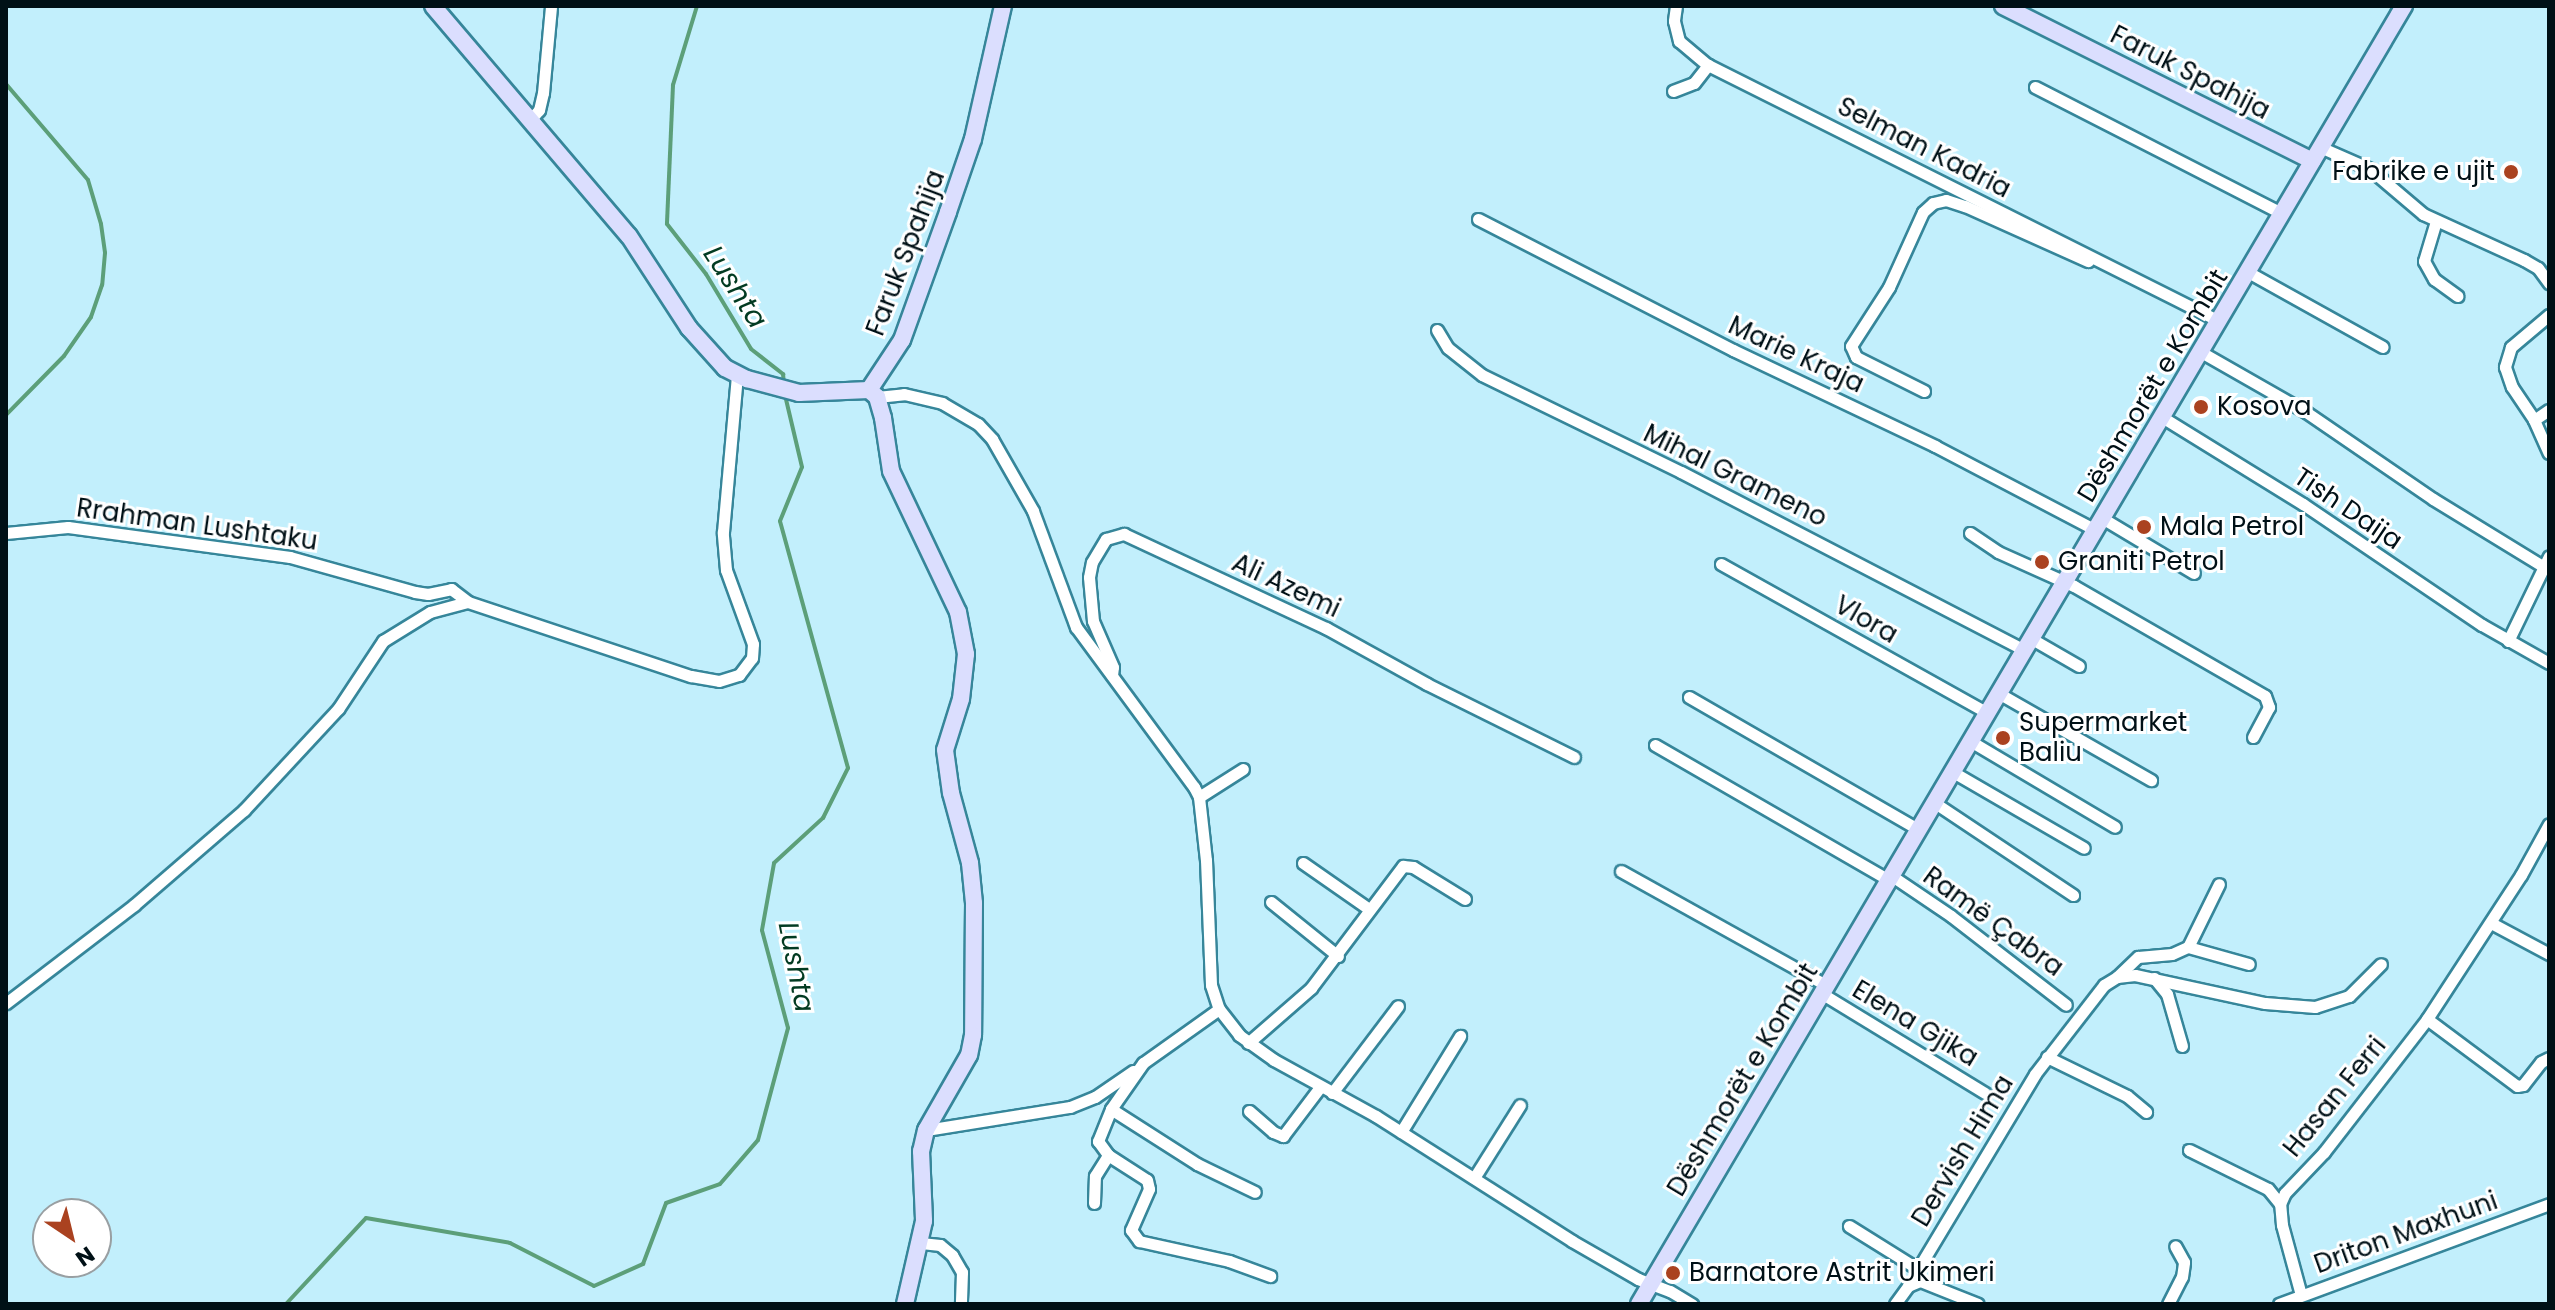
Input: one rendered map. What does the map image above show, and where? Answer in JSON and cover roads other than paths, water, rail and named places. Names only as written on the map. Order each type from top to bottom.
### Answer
[{"type":"street","points":[[433,6],[629,236],[689,328],[736,374],[799,393],[904,394],[942,403],[962,412],[992,439],[1033,511],[1076,627],[1168,749],[1199,797],[1206,860],[1208,965],[1214,999],[1248,1043],[1401,1132],[1572,1241],[1692,1304]]},
{"type":"street","points":[[529,121],[539,110],[543,93],[551,6]]},
{"type":"street","name":"Faruk Spahija","points":[[873,394],[902,340],[961,177],[981,107],[1003,6]]},
{"type":"street","name":"Selman Kadria","points":[[1676,6],[1674,21],[1679,41],[1708,65],[1944,185],[2064,241],[2119,273]]},
{"type":"street","name":"Faruk Spahija","points":[[2003,6],[2316,154]]},
{"type":"street","name":"Dëshmorët e Kombit","points":[[1639,1304],[2404,6]]},
{"type":"street","points":[[1673,91],[1694,83],[1708,65]]},
{"type":"street","points":[[2035,87],[2281,213]]},
{"type":"street","points":[[2316,154],[2370,169],[2436,221],[2524,260],[2548,278]]},
{"type":"street","name":"Selman Kadria","points":[[1924,391],[1856,357],[1851,346],[1889,287],[1923,212],[1933,203],[1946,200],[1965,206],[2119,273],[2219,321]]},
{"type":"street","name":"Marie Kraja","points":[[1478,219],[1580,273],[2194,573]]},
{"type":"street","points":[[2436,221],[2424,261],[2434,279],[2457,296]]},
{"type":"street","points":[[2248,272],[2383,347]]},
{"type":"street","points":[[2549,315],[2511,347],[2505,367],[2512,387],[2534,420],[2549,453]]},
{"type":"street","name":"Mihal Grameno","points":[[1437,330],[1448,348],[1482,375],[2029,645]]},
{"type":"street","points":[[2201,352],[2306,412],[2446,507],[2546,562],[2508,641]]},
{"type":"street","name":"Rrahman Lushtaku","points":[[6,533],[78,528],[290,557],[415,592],[428,594],[451,589],[468,602],[691,676],[719,681],[739,675],[752,658],[753,644],[726,570],[723,532],[736,374]]},
{"type":"street","points":[[873,394],[891,471],[965,633],[966,673],[945,750],[951,793],[970,863],[974,903],[973,1035],[969,1055],[926,1130],[921,1151],[924,1212],[921,1243],[905,1304]]},
{"type":"street","points":[[2534,420],[2549,410]]},
{"type":"street","name":"Tish Daija","points":[[2162,417],[2303,504],[2508,641],[2549,663]]},
{"type":"street","points":[[1970,533],[1998,552],[2065,582],[2268,699],[2269,707],[2253,737]]},
{"type":"street","name":"Ali Azemi","points":[[1112,675],[1113,667],[1093,621],[1089,577],[1092,562],[1106,539],[1124,534],[1326,628],[1427,684],[1574,757]]},
{"type":"street","name":"Vlora","points":[[1721,564],[1988,713]]},
{"type":"street","points":[[6,1003],[134,905],[253,801],[338,709],[383,641],[430,612],[468,602]]},
{"type":"street","points":[[2029,645],[2079,666]]},
{"type":"street","points":[[2000,694],[2151,780]]},
{"type":"street","points":[[1689,697],[1919,830]]},
{"type":"street","points":[[1972,742],[2115,827]]},
{"type":"street","points":[[1655,745],[1890,878]]},
{"type":"street","points":[[1199,797],[1243,769]]},
{"type":"street","points":[[1953,772],[2084,848]]},
{"type":"street","points":[[1935,803],[2073,895]]},
{"type":"street","name":"Hasan Ferri","points":[[2280,1204],[2427,1019],[2491,923],[2549,824]]},
{"type":"street","points":[[1303,863],[1369,909]]},
{"type":"street","points":[[1248,1043],[1295,1005],[1338,956],[1403,866],[1413,867],[1465,899]]},
{"type":"street","name":"Elena Gjika","points":[[1621,871],[1824,989],[1985,1093]]},
{"type":"street","name":"Ramë Çabra","points":[[1890,878],[1951,916],[2066,1005]]},
{"type":"street","points":[[2188,947],[2219,884]]},
{"type":"street","points":[[1271,902],[1338,956]]},
{"type":"street","points":[[2491,923],[2549,954]]},
{"type":"street","name":"Dervish Hima","points":[[1849,1226],[1917,1275],[2047,1057],[2092,996],[2138,957],[2176,953],[2188,947],[2249,964]]},
{"type":"street","points":[[2117,977],[2153,978],[2265,1003],[2315,1007],[2349,996],[2381,964]]},
{"type":"street","points":[[2153,978],[2167,994],[2182,1046]]},
{"type":"street","points":[[1332,1093],[1398,1006]]},
{"type":"street","points":[[1219,1009],[1151,1057],[1137,1071],[1111,1109],[1098,1141],[1108,1155],[1147,1180],[1149,1189],[1131,1230],[1139,1241],[1229,1261],[1270,1276]]},
{"type":"street","points":[[2427,1019],[2517,1086],[2523,1085],[2541,1062],[2549,1058]]},
{"type":"street","points":[[1401,1132],[1460,1036]]},
{"type":"street","name":"Dervish Hima","points":[[2047,1057],[2127,1096],[2146,1112]]},
{"type":"street","points":[[926,1130],[1070,1107],[1137,1071]]},
{"type":"street","points":[[1249,1111],[1273,1132],[1283,1136],[1320,1087]]},
{"type":"street","points":[[1474,1178],[1520,1105]]},
{"type":"street","points":[[1111,1109],[1197,1164],[1255,1192]]},
{"type":"street","points":[[2189,1150],[2268,1189],[2280,1204],[2301,1295]]},
{"type":"street","points":[[1094,1203],[1095,1176],[1108,1155]]},
{"type":"street","name":"Driton Maxhuni","points":[[2279,1304],[2549,1204]]},
{"type":"street","points":[[921,1243],[940,1245],[952,1255],[962,1272],[961,1304]]},
{"type":"street","points":[[2168,1304],[2182,1277],[2184,1262],[2175,1246]]},
{"type":"street","points":[[1895,1304],[1917,1275],[1978,1304]]},
{"type":"waterway","name":"Lushta","points":[[697,6],[673,85],[667,224],[706,274],[751,349],[783,374],[784,383]]},
{"type":"waterway","points":[[6,84],[88,180],[101,224],[105,253],[102,285],[91,317],[64,356],[6,415]]},
{"type":"waterway","name":"Lushta","points":[[286,1304],[366,1218],[510,1243],[594,1286],[643,1264],[666,1203],[720,1184],[758,1140],[788,1028],[762,930],[774,863],[823,818],[848,768],[780,521],[802,467],[785,395]]},
{"type":"place","name":"Fabrike e ujit","points":[[2511,172]]},
{"type":"place","name":"Kosova","points":[[2201,407]]},
{"type":"place","name":"Mala Petrol","points":[[2144,527]]},
{"type":"place","name":"Graniti Petrol","points":[[2042,562]]},
{"type":"place","name":"Supermarket Baliu","points":[[2003,738]]},
{"type":"place","name":"Barnatore Astrit Ukimeri","points":[[1673,1273]]}]
